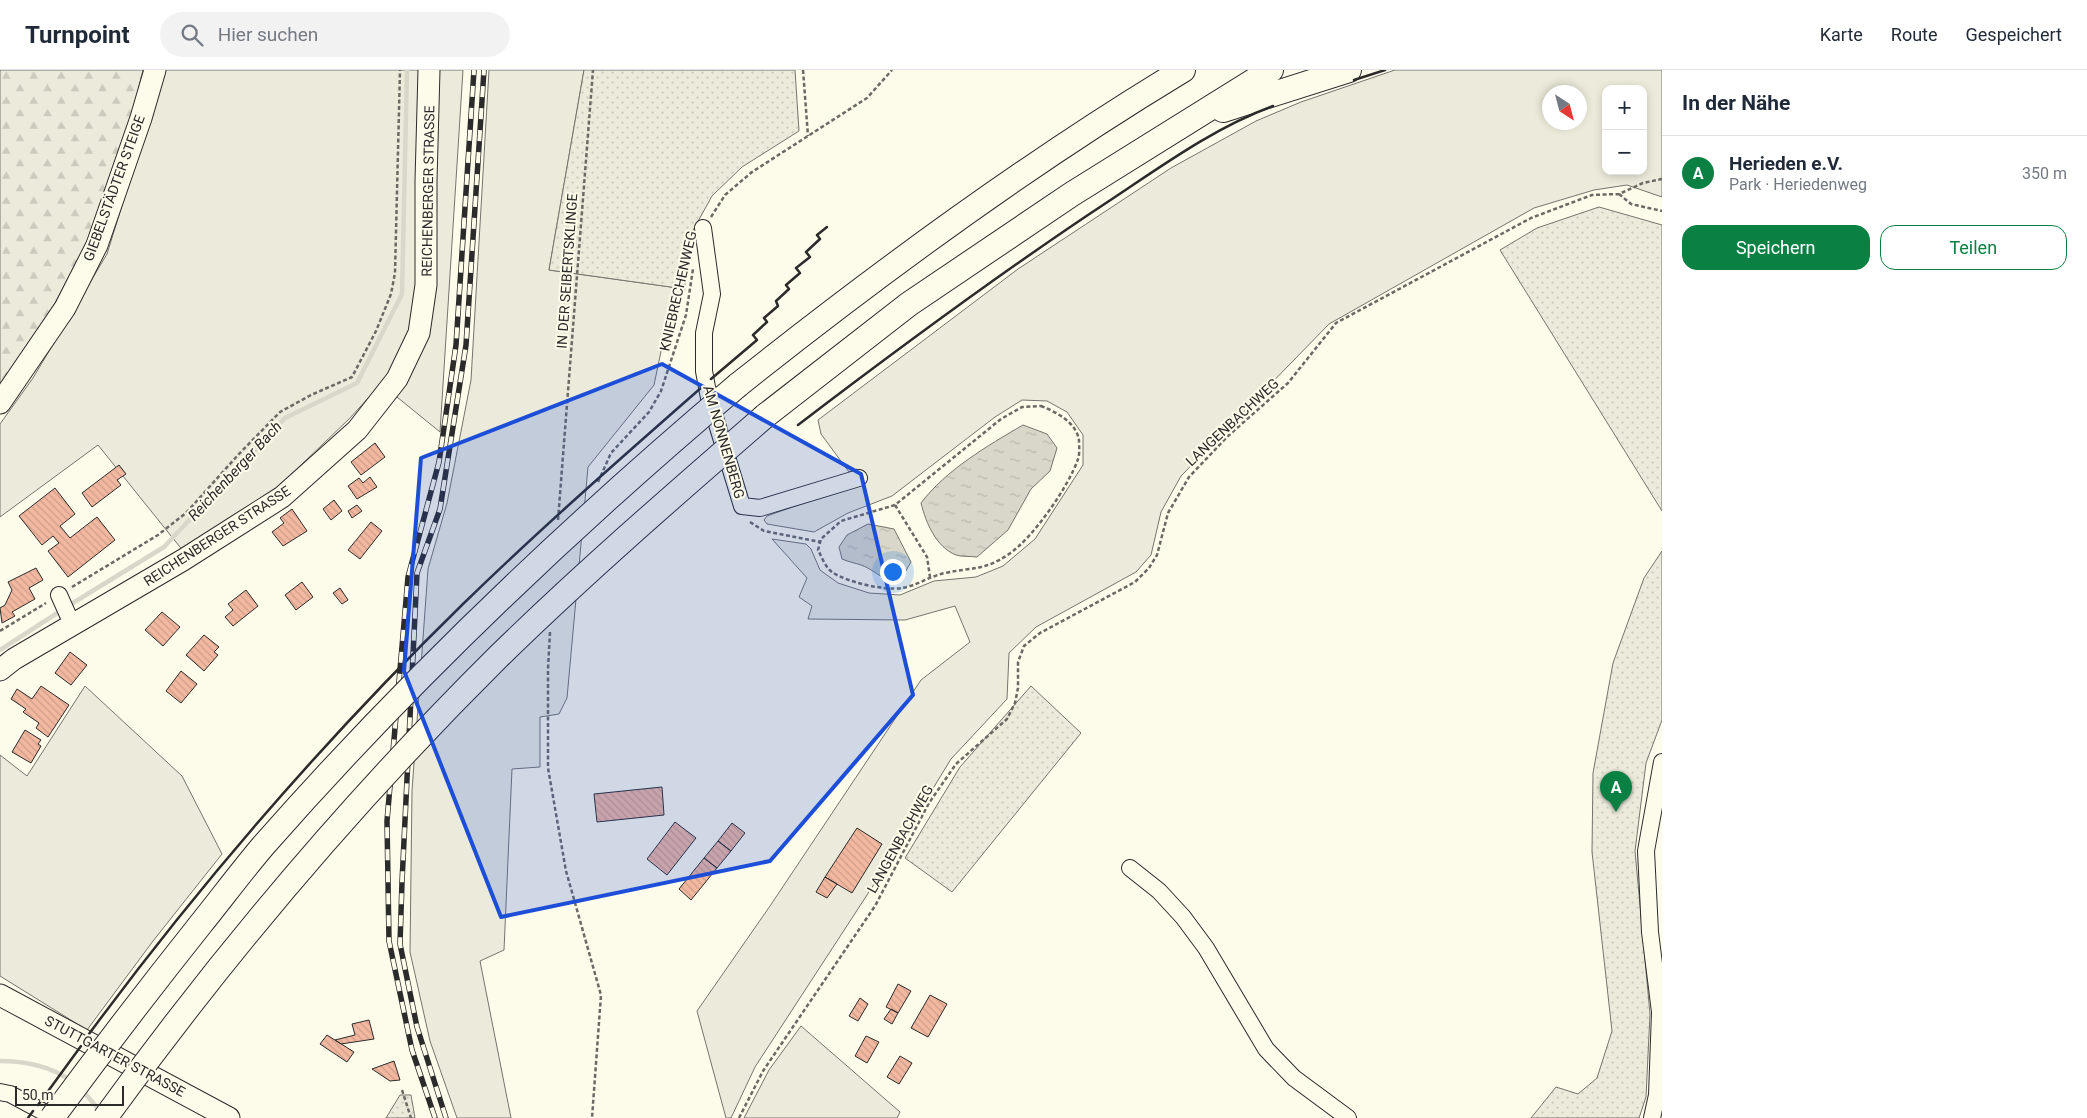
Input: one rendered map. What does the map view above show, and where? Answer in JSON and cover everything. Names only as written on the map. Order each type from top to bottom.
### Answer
[{"type":"highway","points":[[105,1118],[178,1020],[294,878],[387,772],[498,658],[622,539],[765,416],[909,304],[1072,194],[1271,70]]},
{"type":"highway","points":[[1186,122],[1349,70]]},
{"type":"highway","points":[[54,1118],[123,1022],[262,848],[358,744],[513,587],[596,508],[738,385],[859,290],[991,195],[1175,74]]},
{"type":"main road","name":"GIEBELSTÄDTER STEIGE","points":[[0,404],[65,308],[97,245],[141,118],[155,70]]},
{"type":"main road","name":"REICHENBERGER STRASSE","points":[[0,670],[71,621],[184,560],[282,496],[357,430],[397,379],[419,333],[426,285],[429,70]]},
{"type":"main road","name":"STUTTGARTER STRASSE","points":[[0,995],[229,1118]]},
{"type":"street","name":"AM NONNENBERG","points":[[703,228],[712,294],[704,333],[704,371],[709,398],[742,506],[760,508],[859,478]]},
{"type":"street","points":[[60,597],[71,621]]},
{"type":"street","points":[[1652,1118],[1657,1095],[1660,1012],[1650,932],[1646,851],[1662,762]]},
{"type":"street","points":[[1130,868],[1159,891],[1189,925],[1206,948],[1266,1049],[1294,1078],[1348,1118]]},
{"type":"street","points":[[0,1092],[10,1094],[54,1118]]},
{"type":"path","points":[[0,631],[60,597],[158,535],[186,513],[280,412],[311,395],[352,377],[376,331],[391,294],[395,273],[400,70]]},
{"type":"path","name":"IN DER SEIBERTSKLINGE","points":[[561,474],[592,70]]},
{"type":"path","points":[[803,70],[808,136]]},
{"type":"path","name":"KNIEBRECHENWEG","points":[[703,228],[725,195],[752,172],[867,98],[892,70]]},
{"type":"path","name":"LANGENBACHWEG","points":[[739,1118],[763,1071],[874,906],[929,803],[956,764],[1007,719],[1015,703],[1018,688],[1018,662],[1024,646],[1040,632],[1135,582],[1149,568],[1157,555],[1168,513],[1189,477],[1228,436],[1288,383],[1336,323],[1531,218],[1592,195],[1619,194],[1643,183],[1662,179]]},
{"type":"path","points":[[1619,194],[1631,204],[1662,211]]},
{"type":"path","name":"KNIEBRECHENWEG","points":[[598,484],[599,476],[611,453],[649,412],[661,391],[686,315],[694,265]]},
{"type":"path","points":[[1041,406],[1056,412],[1069,422],[1078,438],[1079,458],[1056,500],[1030,535],[1011,553],[988,567],[930,577],[902,588],[882,588],[830,572],[818,550],[820,542],[830,528],[841,521],[895,505],[1001,419],[1022,407],[1041,406]]},
{"type":"path","points":[[895,505],[927,557],[930,577]]},
{"type":"path","points":[[742,506],[748,521],[764,531],[820,542]]},
{"type":"path","points":[[548,695],[548,768],[566,871],[601,995],[592,1118]]},
{"type":"path","points":[[402,1090],[411,1118]]},
{"type":"highlighted area","points":[[662,364],[861,474],[913,695],[770,861],[501,917],[404,671],[421,458]]},
{"type":"green space","points":[[0,70],[143,70],[132,115],[86,244],[55,303],[0,385]]},
{"type":"green space","points":[[164,70],[463,70],[440,432],[381,384],[349,419],[276,489],[184,552],[98,445],[0,517],[0,424],[33,378],[107,254]]},
{"type":"green space","points":[[489,70],[584,70],[549,270],[685,289],[664,337],[654,385],[588,467],[567,698],[559,714],[540,717],[540,767],[512,769],[504,950],[480,961],[511,1118],[457,1118],[430,1041],[410,952],[412,791],[428,569],[447,503],[471,380]]},
{"type":"green space","points":[[584,70],[795,70],[799,131],[742,167],[712,196],[686,243],[685,289],[549,270]]},
{"type":"green space","points":[[1395,70],[1662,70],[1662,197],[1627,185],[1594,190],[1534,208],[1329,324],[1181,476],[1161,512],[1151,555],[1136,572],[1036,627],[1009,653],[1007,699],[951,759],[882,872],[755,1067],[731,1118],[726,1118],[697,1011],[770,906],[921,680],[970,642],[955,606],[905,620],[808,619],[812,606],[799,597],[807,578],[772,539],[806,544],[811,549],[820,570],[838,583],[869,593],[900,595],[934,581],[976,577],[1003,566],[1035,539],[1083,465],[1083,435],[1067,412],[1047,401],[1022,400],[995,417],[892,496],[848,513],[814,532],[767,524],[764,520],[767,516],[862,482],[861,472],[857,469],[849,472],[821,434],[818,420],[1018,269],[1171,168],[1256,121],[1301,102]]},
{"type":"green space","points":[[1599,207],[1662,225],[1662,511],[1500,250],[1537,228]]},
{"type":"green space","points":[[1662,551],[1662,720],[1646,763],[1635,851],[1650,1014],[1646,1097],[1639,1118],[1531,1118],[1556,1087],[1578,1094],[1597,1078],[1612,1031],[1592,852],[1593,773],[1613,663],[1644,578]]},
{"type":"green space","points":[[85,686],[182,776],[222,854],[153,941],[87,1030],[0,976],[0,755],[27,776]]},
{"type":"green space","points":[[1031,686],[1081,733],[952,892],[905,858],[960,767]]},
{"type":"green space","points":[[801,1026],[900,1112],[897,1118],[744,1118],[769,1070]]},
{"type":"green space","points":[[400,1095],[411,1095],[415,1118],[386,1118]]},
{"type":"water","points":[[1023,425],[1047,434],[1057,448],[1050,471],[1031,489],[1008,530],[977,557],[956,555],[937,540],[921,503],[955,469],[981,450]]},
{"type":"water","points":[[868,524],[894,529],[911,562],[904,574],[890,578],[885,577],[861,565],[842,559],[839,547],[847,535]]},
{"type":"building","points":[[375,443],[385,457],[361,475],[351,462]]},
{"type":"building","points":[[119,465],[126,474],[117,480],[121,485],[92,507],[82,493]]},
{"type":"building","points":[[370,477],[377,487],[357,499],[348,486],[359,478],[363,483]]},
{"type":"building","points":[[55,488],[75,514],[60,526],[70,538],[97,517],[115,540],[68,577],[48,551],[59,543],[53,536],[42,545],[19,516]]},
{"type":"building","points":[[334,500],[342,511],[331,520],[323,509]]},
{"type":"building","points":[[357,505],[362,511],[352,518],[348,511]]},
{"type":"building","points":[[292,509],[307,531],[283,546],[272,532],[284,523],[280,518]]},
{"type":"building","points":[[371,522],[382,531],[360,559],[348,550]]},
{"type":"building","points":[[36,568],[43,580],[29,588],[35,599],[12,612],[15,616],[2,623],[0,608],[5,605],[12,590],[8,582]]},
{"type":"building","points":[[302,582],[313,597],[296,610],[285,595]]},
{"type":"building","points":[[340,588],[348,600],[342,604],[333,593]]},
{"type":"building","points":[[246,590],[258,606],[233,626],[225,617],[233,610],[228,604]]},
{"type":"building","points":[[162,612],[180,627],[163,646],[145,630]]},
{"type":"building","points":[[204,635],[219,647],[214,652],[218,655],[204,671],[186,655]]},
{"type":"building","points":[[70,652],[87,665],[71,685],[55,673]]},
{"type":"building","points":[[181,671],[197,684],[181,703],[166,691]]},
{"type":"building","points":[[41,686],[69,705],[48,737],[36,728],[39,723],[23,712],[26,709],[11,699],[17,689],[32,699]]},
{"type":"building","points":[[25,730],[41,740],[38,744],[41,746],[31,763],[12,752]]},
{"type":"building","points":[[662,787],[664,815],[597,822],[594,794]]},
{"type":"building","points":[[675,822],[696,838],[667,875],[647,859]]},
{"type":"building","points":[[732,823],[745,833],[731,851],[718,841]]},
{"type":"building","points":[[857,828],[882,844],[852,893],[825,877]]},
{"type":"building","points":[[718,841],[731,851],[717,868],[704,858]]},
{"type":"building","points":[[704,858],[717,868],[691,900],[679,889]]},
{"type":"building","points":[[825,877],[837,884],[827,898],[816,892]]},
{"type":"building","points":[[898,984],[911,991],[898,1013],[886,1007]]},
{"type":"building","points":[[930,995],[947,1004],[928,1037],[911,1028]]},
{"type":"building","points":[[860,998],[868,1004],[858,1021],[849,1016]]},
{"type":"building","points":[[891,1009],[898,1013],[892,1024],[884,1019]]},
{"type":"building","points":[[369,1020],[374,1039],[341,1044],[335,1040],[355,1035],[352,1024]]},
{"type":"building","points":[[327,1035],[354,1052],[347,1062],[320,1044]]},
{"type":"building","points":[[866,1036],[879,1042],[867,1063],[855,1056]]},
{"type":"building","points":[[900,1056],[912,1063],[899,1084],[887,1077]]},
{"type":"building","points":[[394,1061],[400,1080],[390,1081],[372,1069]]},
{"type":"waterway","name":"Reichenberger Bach","points":[[68,606],[164,547],[285,418],[357,383],[402,294],[407,70]]},
{"type":"waterway","name":"Reichenberger Bach","points":[[0,650],[62,610]]},
{"type":"waterway","points":[[0,1061],[18,1062],[47,1068],[72,1082]]},
{"type":"waterway","points":[[82,1090],[101,1112]]},
{"type":"railway","points":[[435,1118],[412,1050],[389,941],[387,821],[408,577],[439,462],[456,345],[474,70]]},
{"type":"railway","points":[[446,1118],[417,1027],[400,944],[402,882],[417,573],[440,509],[466,345],[484,70]]},
{"type":"wall","points":[[1354,80],[1385,70]]},
{"type":"wall","points":[[798,425],[950,311],[1066,229],[1208,137],[1273,106]]},
{"type":"wall","points":[[711,379],[757,340],[753,335],[767,322],[764,318],[778,306],[776,301],[789,289],[786,285],[800,273],[796,268],[810,257],[806,252],[820,239],[817,235],[827,227]]},
{"type":"wall","points":[[89,1034],[221,866],[267,811],[363,706],[521,548],[702,387]]},
{"type":"wall","points":[[38,1105],[81,1046]]},
{"type":"wall","points":[[28,1118],[33,1111]]},
{"type":"place","name":"Herieden e.V.","points":[[1616,812]]}]
